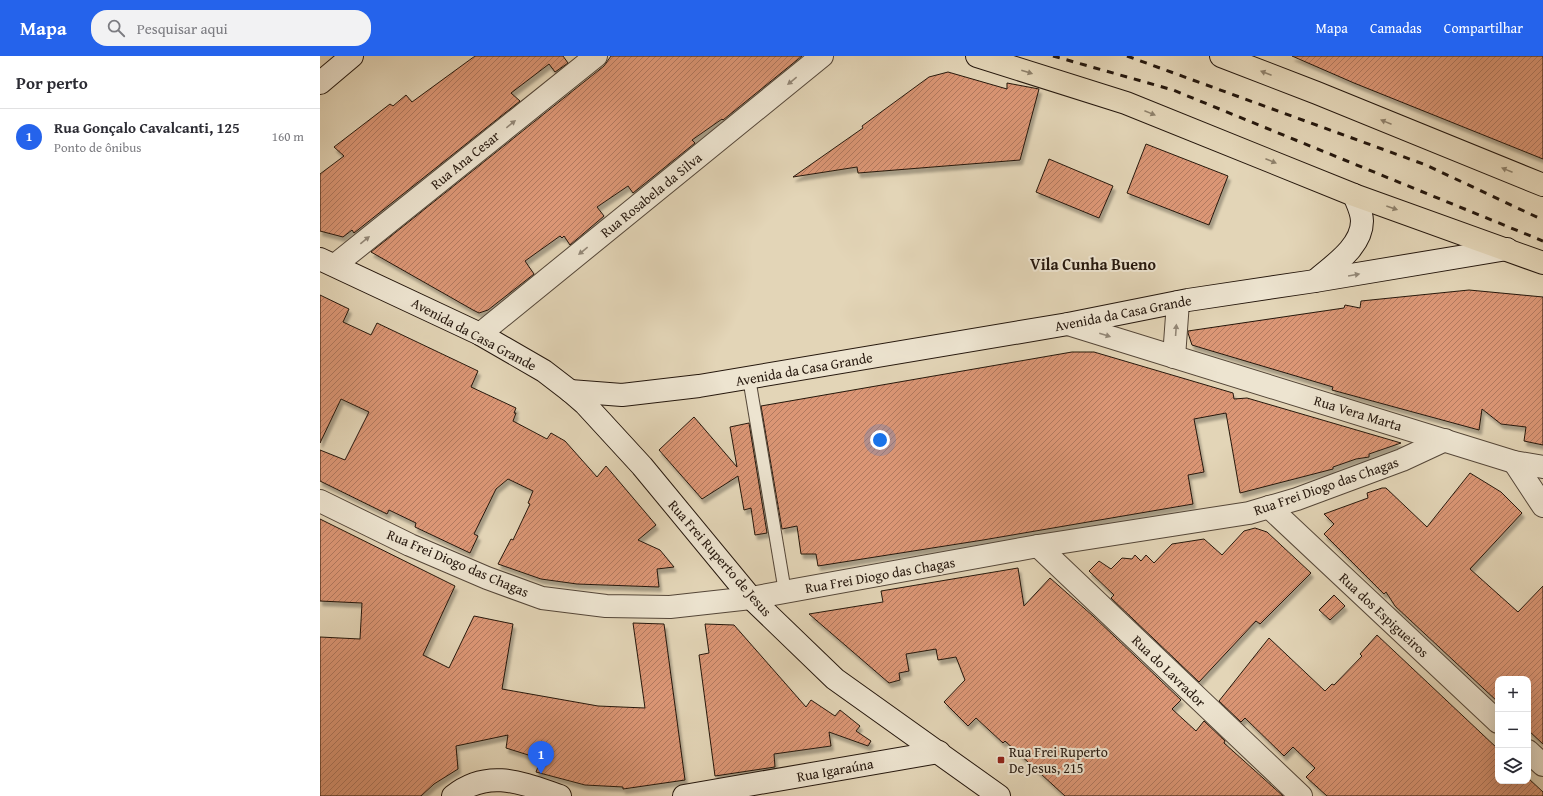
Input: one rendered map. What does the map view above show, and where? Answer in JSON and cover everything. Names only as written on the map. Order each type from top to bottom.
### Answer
[{"type":"main road","points":[[977,56],[1126,103],[1354,195],[1508,249],[1543,263]]},
{"type":"main road","points":[[1221,56],[1543,185]]},
{"type":"street","points":[[320,83],[352,56]]},
{"type":"street","name":"Rua Ana Cesar","points":[[327,262],[596,56]]},
{"type":"street","name":"Rua Rosabela da Silva","points":[[480,334],[822,56]]},
{"type":"street","points":[[1316,281],[1354,245],[1361,233],[1362,221],[1354,195]]},
{"type":"street","name":"Avenida da Casa Grande","points":[[327,262],[480,334],[544,371],[570,390],[622,395],[652,393],[749,378],[1068,324],[1178,302],[1508,249]]},
{"type":"street","points":[[1174,357],[1178,302]]},
{"type":"street","name":"Rua Vera Marta","points":[[1068,324],[1514,462],[1543,467]]},
{"type":"street","name":"Rua Frei Ruperto de Jesus","points":[[570,390],[585,404],[642,466],[751,598],[835,679],[999,796]]},
{"type":"street","name":"Rua Frei Diogo das Chagas","points":[[320,501],[410,545],[487,578],[542,598],[606,606],[670,607],[751,598],[1038,546],[1249,513],[1297,498],[1402,460],[1445,440]]},
{"type":"street","points":[[1514,462],[1543,506]]},
{"type":"street","name":"Rua dos Espigueiros","points":[[1269,507],[1495,719]]},
{"type":"street","name":"Rua do Lavrador","points":[[1038,546],[1301,796]]},
{"type":"street","name":"Rua Igaraúna","points":[[684,796],[939,752]]},
{"type":"street","points":[[1531,754],[1543,765]]},
{"type":"street","points":[[454,795],[481,782],[506,780],[560,796]]},
{"type":"lane","points":[[749,378],[785,592]]},
{"type":"building","points":[[475,56],[563,56],[568,63],[555,72],[549,64],[511,93],[520,101],[354,233],[352,230],[343,237],[320,231],[320,174],[344,156],[334,147],[390,104],[393,106],[406,95],[412,102]]},
{"type":"building","points":[[611,56],[802,56],[723,120],[722,119],[692,140],[695,143],[633,193],[628,186],[597,207],[604,216],[570,245],[564,236],[562,238],[560,236],[525,261],[534,274],[488,310],[479,313],[371,252],[604,66]]},
{"type":"building","points":[[1292,56],[1543,56],[1543,159],[1354,83]]},
{"type":"building","points":[[948,72],[1007,89],[1007,83],[1039,89],[1020,160],[858,173],[857,167],[793,177],[863,128],[862,126],[929,77]]},
{"type":"building","points":[[1146,144],[1228,176],[1209,225],[1127,193]]},
{"type":"building","points":[[1049,159],[1113,186],[1099,218],[1036,192]]},
{"type":"building","points":[[1469,290],[1543,297],[1543,445],[1524,441],[1526,427],[1501,424],[1482,409],[1479,430],[1332,390],[1333,387],[1192,345],[1188,333],[1188,331],[1344,308],[1345,305],[1360,308],[1361,301]]},
{"type":"building","points":[[320,295],[349,309],[343,322],[371,335],[377,323],[478,371],[471,387],[516,408],[513,421],[547,439],[551,433],[565,441],[597,477],[606,466],[656,525],[638,540],[660,550],[674,567],[657,569],[659,587],[577,584],[541,579],[498,564],[511,539],[513,540],[530,504],[528,503],[533,491],[508,479],[496,489],[474,534],[478,536],[470,553],[415,527],[416,523],[389,510],[387,514],[320,481],[320,450],[345,460],[369,412],[341,399],[320,443]]},
{"type":"building","points":[[1072,352],[1094,352],[1233,393],[1234,399],[1247,398],[1401,443],[1369,454],[1369,457],[1356,459],[1333,467],[1333,469],[1240,493],[1226,413],[1194,419],[1204,472],[1188,475],[1193,504],[983,540],[818,566],[816,554],[801,554],[797,526],[782,529],[761,406]]},
{"type":"building","points":[[694,417],[737,467],[730,427],[749,423],[767,533],[755,535],[751,508],[744,510],[738,476],[702,499],[659,450]]},
{"type":"building","points":[[1470,473],[1501,492],[1522,513],[1470,569],[1518,612],[1543,586],[1543,744],[1531,733],[1531,676],[1495,676],[1495,699],[1395,606],[1386,592],[1384,594],[1324,534],[1334,524],[1324,514],[1368,498],[1367,493],[1386,488],[1427,527]]},
{"type":"building","points":[[320,519],[455,586],[423,655],[449,668],[474,616],[513,624],[502,689],[598,706],[645,708],[633,623],[664,624],[685,780],[623,789],[623,787],[585,785],[536,772],[541,759],[506,748],[508,735],[456,746],[458,769],[434,784],[421,796],[320,796],[320,637],[360,639],[362,603],[320,601]]},
{"type":"building","points":[[1255,528],[1267,532],[1311,573],[1260,624],[1256,621],[1199,682],[1111,598],[1114,595],[1089,571],[1099,561],[1111,569],[1122,558],[1132,559],[1135,555],[1141,561],[1146,555],[1154,563],[1172,544],[1204,539],[1222,555],[1244,531]]},
{"type":"building","points":[[1018,568],[1024,606],[1050,578],[1093,616],[1181,700],[1172,709],[1196,731],[1204,721],[1225,741],[1224,743],[1283,796],[1065,796],[1005,741],[1003,743],[976,718],[968,726],[944,702],[965,680],[956,657],[938,660],[936,649],[906,654],[909,671],[899,673],[900,680],[889,683],[809,614],[883,602],[881,591]]},
{"type":"building","points":[[1334,595],[1345,606],[1330,620],[1319,610]]},
{"type":"building","points":[[705,624],[734,625],[806,707],[811,700],[835,716],[840,710],[860,726],[856,731],[871,741],[868,746],[829,732],[831,746],[774,754],[775,767],[715,776],[699,655],[709,653]]},
{"type":"building","points":[[1377,635],[1495,746],[1495,784],[1531,784],[1531,781],[1543,792],[1543,796],[1327,796],[1306,777],[1315,768],[1293,747],[1284,756],[1245,718],[1241,722],[1219,701],[1269,638],[1325,691],[1332,684],[1334,685],[1362,656],[1360,654]]},
{"type":"railway","points":[[1053,56],[1173,90],[1543,241]]},
{"type":"railway","points":[[1127,56],[1426,165],[1543,220]]},
{"type":"place","name":"Rua Frei Ruperto De Jesus, 215","points":[[1001,760]]},
{"type":"place","name":"Rua Gonçalo Cavalcanti, 125","points":[[541,774]]},
{"type":"district","name":"Vila Cunha Bueno","points":[[1093,264]]}]
